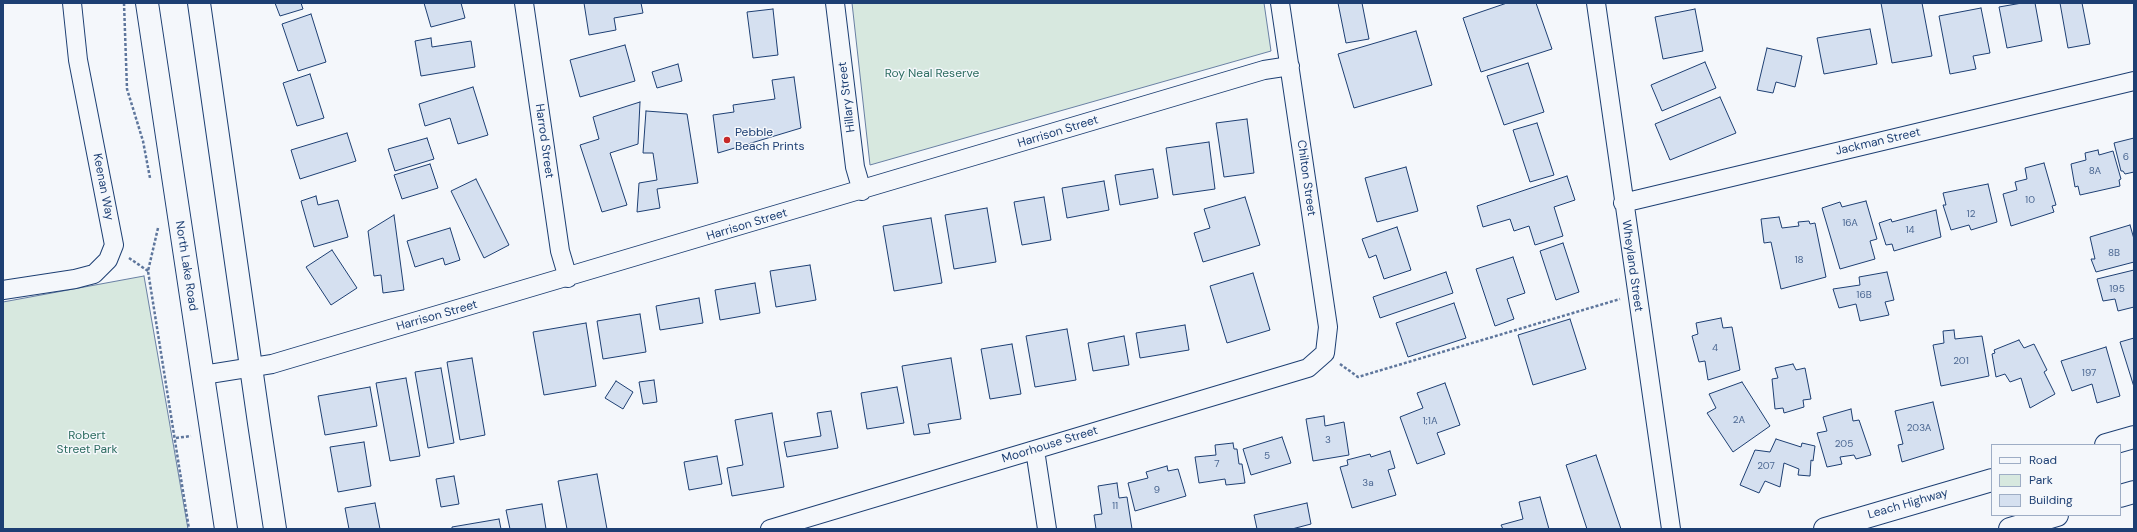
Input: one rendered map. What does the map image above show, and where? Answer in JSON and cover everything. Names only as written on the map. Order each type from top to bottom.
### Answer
[{"type":"main road","name":"North Lake Road","points":[[147,3],[226,529]]},
{"type":"main road","points":[[199,3],[275,529]]},
{"type":"main road","points":[[2110,444],[2134,437]]},
{"type":"main road","name":"Leach Highway","points":[[1824,529],[1991,480]]},
{"type":"main road","points":[[2121,496],[2134,492]]},
{"type":"main road","points":[[2010,529],[2054,516]]},
{"type":"street","name":"Keenan Way","points":[[3,290],[75,279],[94,274],[108,260],[114,245],[78,60],[72,3]]},
{"type":"street","name":"Harrod Street","points":[[524,3],[560,251],[568,278]]},
{"type":"street","name":"Hillary Street","points":[[835,3],[855,168],[862,191]]},
{"type":"street","name":"Chilton Street","points":[[1280,3],[1328,327],[1325,352]]},
{"type":"street","name":"Wheyland Street","points":[[1596,3],[1636,296],[1671,529]]},
{"type":"street","name":"Harrison Street","points":[[203,375],[272,364],[862,191],[1264,70],[1290,66]]},
{"type":"street","name":"Jackman Street","points":[[1623,203],[2134,81]]},
{"type":"street","name":"Moorhouse Street","points":[[770,529],[1308,368],[1325,352]]},
{"type":"street","points":[[1035,450],[1047,529]]},
{"type":"path","points":[[124,3],[127,89],[143,141],[151,185]]},
{"type":"path","points":[[158,222],[157,238],[148,271],[176,438],[189,529]]},
{"type":"path","points":[[1325,352],[1358,377],[1501,333],[1636,296]]},
{"type":"path","points":[[176,438],[194,435]]},
{"type":"green space","name":"Roy Neal Reserve","points":[[852,3],[1264,3],[1271,51],[870,165]]},
{"type":"green space","name":"Robert Street Park","points":[[144,276],[188,529],[3,529],[3,302]]},
{"type":"building","points":[[275,3],[301,3],[303,9],[280,16]]},
{"type":"building","points":[[424,3],[461,3],[465,18],[431,27]]},
{"type":"building","points":[[584,3],[641,3],[643,13],[614,18],[616,30],[589,35]]},
{"type":"building","points":[[1338,3],[1362,3],[1369,39],[1346,43]]},
{"type":"building","points":[[1507,3],[1536,3],[1552,49],[1481,72],[1463,18]]},
{"type":"building","points":[[1881,3],[1922,3],[1932,56],[1892,63]]},
{"type":"building","points":[[2022,3],[2035,3],[2042,41],[2007,48],[1999,7]]},
{"type":"building","points":[[2060,3],[2082,3],[2090,44],[2068,48]]},
{"type":"building","points":[[1981,8],[1990,53],[1973,56],[1976,69],[1950,74],[1939,16]]},
{"type":"building","points":[[773,9],[778,55],[753,58],[747,12]]},
{"type":"building","points":[[1695,9],[1703,51],[1663,59],[1655,17]]},
{"type":"building","points":[[311,14],[326,62],[298,71],[282,24]]},
{"type":"building","points":[[1870,29],[1877,64],[1824,74],[1817,38]]},
{"type":"building","points":[[1416,31],[1432,85],[1354,108],[1338,54]]},
{"type":"building","points":[[431,38],[432,47],[471,41],[475,67],[421,76],[415,41]]},
{"type":"building","points":[[625,45],[635,81],[580,97],[570,60]]},
{"type":"building","points":[[1767,48],[1802,56],[1795,87],[1776,82],[1773,93],[1757,90]]},
{"type":"building","points":[[1705,62],[1716,88],[1662,111],[1651,85]]},
{"type":"building","points":[[1528,63],[1544,112],[1504,125],[1487,76]]},
{"type":"building","points":[[678,64],[682,81],[657,88],[652,72]]},
{"type":"building","points":[[310,74],[324,118],[297,126],[283,83]]},
{"type":"building","points":[[794,77],[801,128],[718,153],[713,115],[734,112],[733,105],[775,99],[772,80]]},
{"type":"building","points":[[473,87],[488,135],[458,144],[450,118],[425,126],[419,104]]},
{"type":"building","points":[[1720,97],[1736,133],[1670,160],[1655,124]]},
{"type":"building","points":[[640,102],[638,144],[610,153],[627,205],[602,212],[580,145],[599,139],[593,117]]},
{"type":"building","points":[[646,111],[687,114],[698,183],[657,189],[660,208],[637,212],[639,183],[657,180],[653,153],[643,153]]},
{"type":"building","points":[[1247,119],[1254,173],[1224,177],[1216,123]]},
{"type":"building","points":[[1537,123],[1554,175],[1530,182],[1513,130]]},
{"type":"building","points":[[347,133],[356,161],[300,179],[291,150]]},
{"type":"building","points":[[427,138],[434,159],[395,171],[388,149]]},
{"type":"building","points":[[2134,138],[2134,172],[2125,174],[2121,171],[2114,143]]},
{"type":"building","points":[[1209,142],[1215,189],[1173,195],[1166,148]]},
{"type":"building","points":[[2098,150],[2099,155],[2113,151],[2121,179],[2119,180],[2120,186],[2080,195],[2078,186],[2075,187],[2071,164],[2086,160],[2085,153]]},
{"type":"building","points":[[2044,163],[2056,205],[2052,206],[2054,212],[2011,226],[2003,194],[2017,190],[2015,182],[2027,179],[2025,168]]},
{"type":"building","points":[[430,164],[438,188],[402,199],[394,175]]},
{"type":"building","points":[[1406,167],[1418,211],[1377,222],[1365,178]]},
{"type":"building","points":[[1153,169],[1158,198],[1120,205],[1115,175]]},
{"type":"building","points":[[1567,176],[1575,200],[1554,207],[1563,236],[1535,245],[1529,226],[1514,231],[1510,219],[1483,227],[1477,206]]},
{"type":"building","points":[[476,179],[509,245],[484,258],[451,191]]},
{"type":"building","points":[[1104,181],[1109,210],[1067,218],[1062,188]]},
{"type":"building","points":[[1988,184],[1997,222],[1971,230],[1969,225],[1951,230],[1943,205],[1946,205],[1943,193]]},
{"type":"building","points":[[316,196],[318,205],[338,200],[348,237],[314,247],[301,201]]},
{"type":"building","points":[[1044,197],[1051,240],[1022,245],[1014,202]]},
{"type":"building","points":[[1245,197],[1260,245],[1203,262],[1194,233],[1210,228],[1204,209]]},
{"type":"building","points":[[1866,201],[1877,239],[1870,241],[1875,259],[1840,269],[1822,208],[1840,202],[1842,207]]},
{"type":"building","points":[[987,208],[996,262],[954,269],[945,215]]},
{"type":"building","points":[[1936,210],[1941,237],[1894,251],[1892,244],[1886,245],[1879,223],[1891,219],[1892,222]]},
{"type":"building","points":[[394,215],[404,290],[383,293],[381,275],[374,276],[368,231]]},
{"type":"building","points":[[1779,217],[1782,228],[1799,226],[1798,222],[1809,221],[1810,224],[1815,223],[1826,277],[1781,289],[1771,242],[1764,243],[1761,219]]},
{"type":"building","points":[[931,218],[942,283],[894,291],[883,226]]},
{"type":"building","points":[[2130,225],[2134,239],[2134,262],[2096,272],[2091,259],[2095,259],[2090,237]]},
{"type":"building","points":[[1397,227],[1411,270],[1384,279],[1376,255],[1369,258],[1362,239]]},
{"type":"building","points":[[450,228],[460,260],[445,265],[443,258],[415,267],[407,241]]},
{"type":"building","points":[[1563,243],[1579,292],[1556,300],[1540,251]]},
{"type":"building","points":[[332,250],[357,288],[331,305],[306,267]]},
{"type":"building","points":[[1513,257],[1525,293],[1507,299],[1514,319],[1495,326],[1476,269]]},
{"type":"building","points":[[810,265],[816,300],[776,307],[770,271]]},
{"type":"building","points":[[2134,270],[2134,307],[2118,311],[2115,299],[2103,301],[2097,279]]},
{"type":"building","points":[[1446,272],[1453,293],[1380,318],[1373,297]]},
{"type":"building","points":[[1887,272],[1894,300],[1885,302],[1889,315],[1860,321],[1856,304],[1839,308],[1833,289],[1860,285],[1859,277]]},
{"type":"building","points":[[1253,273],[1270,330],[1227,343],[1210,286]]},
{"type":"building","points":[[755,283],[760,313],[720,320],[715,290]]},
{"type":"building","points":[[699,298],[703,323],[660,330],[656,306]]},
{"type":"building","points":[[1454,303],[1466,338],[1408,357],[1396,323]]},
{"type":"building","points":[[640,314],[646,352],[603,359],[597,321]]},
{"type":"building","points":[[1721,318],[1723,328],[1732,327],[1740,370],[1708,380],[1705,361],[1699,362],[1692,336],[1698,334],[1696,323]]},
{"type":"building","points":[[1570,319],[1586,369],[1533,385],[1518,335]]},
{"type":"building","points":[[586,323],[596,386],[544,395],[533,332]]},
{"type":"building","points":[[1185,325],[1189,350],[1140,358],[1136,333]]},
{"type":"building","points":[[1067,329],[1076,380],[1035,387],[1026,336]]},
{"type":"building","points":[[1954,330],[1955,339],[1982,336],[1989,376],[1941,386],[1933,345],[1944,343],[1943,331]]},
{"type":"building","points":[[1124,336],[1129,365],[1093,371],[1088,343]]},
{"type":"building","points":[[2134,338],[2134,387],[2120,342]]},
{"type":"building","points":[[2019,340],[2024,348],[2034,344],[2047,370],[2044,372],[2055,394],[2030,408],[2021,378],[2010,382],[2005,374],[1996,377],[1992,354],[1995,353],[1994,350]]},
{"type":"building","points":[[1012,344],[1021,394],[990,399],[981,349]]},
{"type":"building","points":[[2106,347],[2120,396],[2097,403],[2092,384],[2072,391],[2061,361]]},
{"type":"building","points":[[472,358],[485,435],[460,440],[447,362]]},
{"type":"building","points":[[951,358],[961,419],[928,424],[930,433],[914,435],[902,366]]},
{"type":"building","points":[[1793,364],[1796,370],[1805,368],[1811,399],[1803,400],[1804,407],[1784,413],[1783,408],[1775,409],[1772,379],[1778,378],[1775,368]]},
{"type":"building","points":[[441,368],[454,443],[428,448],[415,372]]},
{"type":"building","points":[[406,378],[420,456],[390,461],[376,383]]},
{"type":"building","points":[[654,380],[657,402],[643,404],[639,382]]},
{"type":"building","points":[[616,381],[633,392],[623,409],[605,398]]},
{"type":"building","points":[[1742,382],[1770,426],[1733,452],[1707,413],[1716,408],[1709,394]]},
{"type":"building","points":[[1445,383],[1460,425],[1437,433],[1445,454],[1417,464],[1400,417],[1423,408],[1417,393]]},
{"type":"building","points":[[370,387],[377,426],[325,435],[318,396]]},
{"type":"building","points":[[897,387],[904,423],[867,429],[861,393]]},
{"type":"building","points":[[1933,402],[1944,449],[1902,462],[1898,445],[1903,444],[1895,411]]},
{"type":"building","points":[[1851,409],[1853,421],[1859,420],[1871,455],[1856,459],[1854,455],[1840,457],[1842,464],[1827,467],[1817,433],[1827,431],[1823,417]]},
{"type":"building","points":[[831,411],[838,448],[787,457],[784,442],[821,436],[817,413]]},
{"type":"building","points":[[772,413],[784,487],[732,496],[727,468],[743,465],[735,420]]},
{"type":"building","points":[[1324,416],[1325,426],[1344,422],[1349,455],[1313,461],[1306,419]]},
{"type":"building","points":[[1282,437],[1291,463],[1251,475],[1243,449]]},
{"type":"building","points":[[1776,439],[1801,447],[1802,443],[1815,446],[1813,461],[1811,460],[1810,476],[1798,475],[1799,469],[1784,463],[1780,487],[1765,481],[1759,493],[1740,485],[1755,450],[1770,452]]},
{"type":"building","points":[[364,442],[371,486],[338,492],[330,447]]},
{"type":"building","points":[[1233,443],[1234,449],[1237,449],[1239,464],[1242,464],[1245,483],[1226,485],[1225,479],[1199,483],[1195,457],[1216,455],[1215,445]]},
{"type":"building","points":[[1390,451],[1395,468],[1388,470],[1396,495],[1352,508],[1340,467],[1348,465],[1347,460],[1370,454],[1371,457]]},
{"type":"building","points":[[1596,455],[1621,529],[1587,529],[1566,465]]},
{"type":"building","points":[[717,456],[722,484],[689,490],[684,462]]},
{"type":"building","points":[[1167,466],[1168,471],[1178,469],[1186,496],[1135,511],[1128,483],[1148,478],[1146,472]]},
{"type":"building","points":[[597,474],[607,529],[567,529],[558,481]]},
{"type":"building","points":[[454,476],[459,504],[441,507],[436,479]]},
{"type":"building","points":[[1117,483],[1119,498],[1127,497],[1132,529],[1096,529],[1094,515],[1102,514],[1098,486]]},
{"type":"building","points":[[1540,497],[1549,529],[1503,529],[1501,525],[1523,519],[1519,502]]},
{"type":"building","points":[[375,503],[380,529],[349,529],[345,508]]},
{"type":"building","points":[[1307,503],[1311,524],[1292,529],[1257,529],[1254,515]]},
{"type":"building","points":[[542,504],[546,529],[510,529],[506,510]]},
{"type":"building","points":[[499,519],[501,529],[452,529],[452,527]]},
{"type":"place","name":"Pebble Beach Prints","points":[[727,140]]}]
